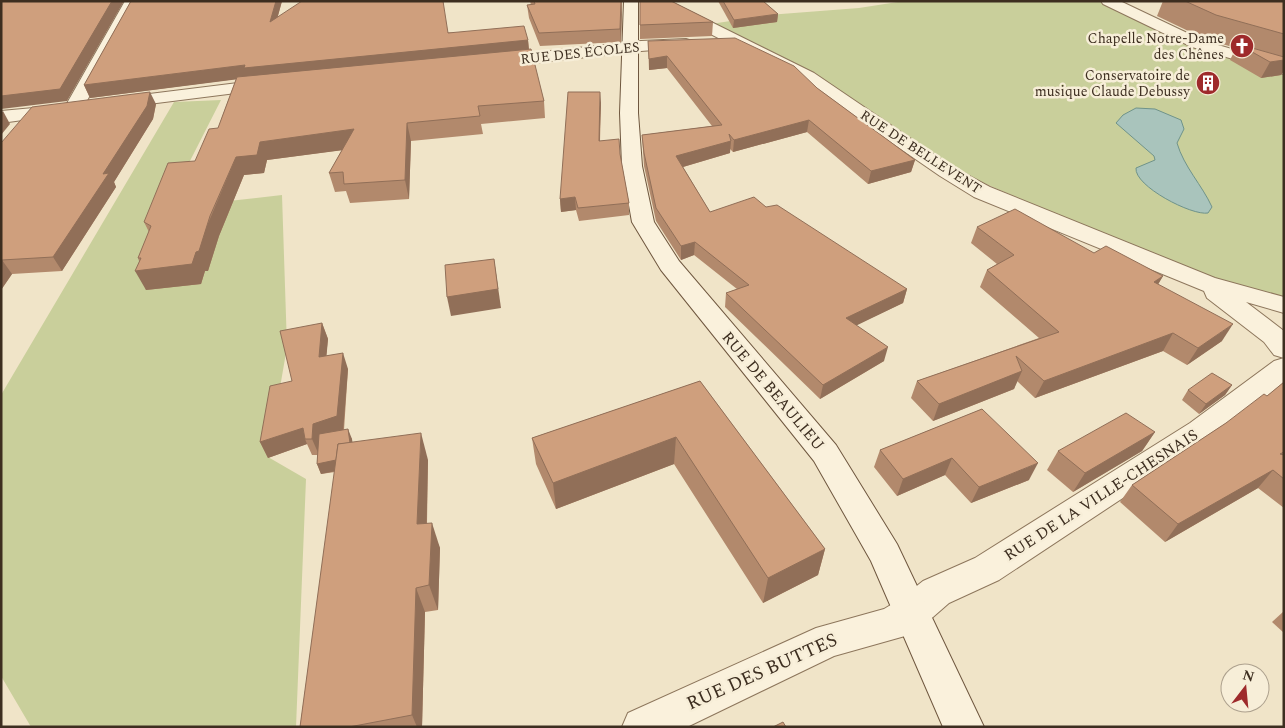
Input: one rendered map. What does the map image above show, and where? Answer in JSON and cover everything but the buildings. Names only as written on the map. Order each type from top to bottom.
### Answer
[{"type":"street","points":[[74,108],[133,1]]},
{"type":"street","name":"RUE DE BEAULIEU","points":[[631,1],[629,113],[632,166],[643,222],[669,265],[825,453],[886,554],[964,727]]},
{"type":"street","name":"RUE DE BELLEVENT","points":[[657,1],[808,77],[947,172],[982,192],[1206,284],[1284,305]]},
{"type":"street","points":[[1108,1],[1198,44],[1284,69]]},
{"type":"street","name":"RUE DES ÉCOLES","points":[[476,64],[630,48],[741,42]]},
{"type":"street","points":[[1,117],[291,82]]},
{"type":"street","points":[[14,135],[31,114]]},
{"type":"street","points":[[1206,284],[1274,336],[1284,349]]},
{"type":"street","name":"RUE DE LA VILLE-CHESNAIS","points":[[912,612],[936,592],[987,569],[1200,431],[1284,368]]},
{"type":"street","name":"RUE DES BUTTES","points":[[642,727],[829,640],[892,624],[912,612]]},
{"type":"green space","points":[[904,1],[1102,1],[1284,73],[1284,302],[1152,257],[959,172],[711,24],[768,15],[859,8]]},
{"type":"green space","points":[[221,100],[166,208],[282,195],[287,347],[268,457],[306,479],[296,727],[31,727],[1,676],[1,395],[174,102]]},
{"type":"water","points":[[1136,108],[1155,109],[1181,120],[1184,129],[1177,143],[1184,160],[1212,207],[1208,213],[1190,210],[1165,198],[1144,183],[1138,175],[1136,168],[1155,160],[1154,156],[1116,123],[1123,115]]},
{"type":"place","name":"Chapelle Notre-Dame des Chênes","points":[[1242,46]]},
{"type":"place","name":"Conservatoire de musique Claude Debussy","points":[[1208,83]]}]
